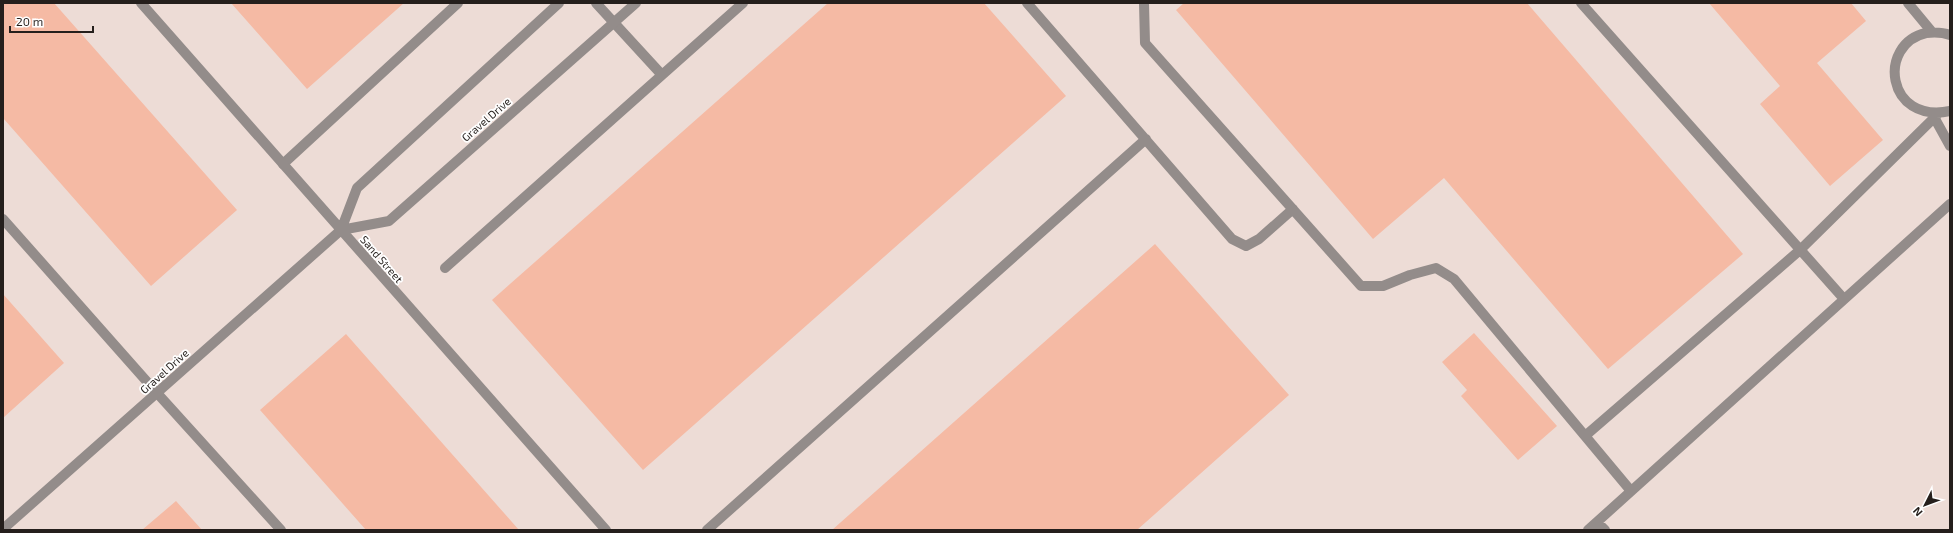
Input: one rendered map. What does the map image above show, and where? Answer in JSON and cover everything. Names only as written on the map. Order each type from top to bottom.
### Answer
[{"type":"street","name":"Sand Street","points":[[141,3],[606,530]]},
{"type":"street","points":[[282,164],[458,3]]},
{"type":"street","name":"Gravel Drive","points":[[3,529],[341,230],[357,188],[559,3]]},
{"type":"street","points":[[596,3],[662,75]]},
{"type":"street","name":"Gravel Drive","points":[[341,230],[389,221],[636,3]]},
{"type":"street","points":[[445,268],[743,3]]},
{"type":"street","points":[[1027,3],[1232,239],[1246,246],[1259,239],[1293,209]]},
{"type":"street","points":[[1144,3],[1145,43],[1361,286],[1383,286],[1410,275],[1436,268],[1454,279],[1631,492]]},
{"type":"street","points":[[1581,3],[1844,299]]},
{"type":"street","points":[[1908,3],[1932,32]]},
{"type":"street","points":[[1950,35],[1932,32],[1920,35],[1909,42],[1898,57],[1894,76],[1904,99],[1913,108],[1936,116],[1950,146]]},
{"type":"street","points":[[1584,436],[1800,250],[1936,116],[1950,111]]},
{"type":"street","points":[[708,530],[1146,139]]},
{"type":"street","points":[[1588,530],[1950,204]]},
{"type":"street","points":[[3,219],[281,530]]},
{"type":"street","points":[[1597,522],[1605,530]]},
{"type":"building","points":[[3,3],[54,3],[237,210],[151,286],[3,118]]},
{"type":"building","points":[[231,3],[404,3],[307,89]]},
{"type":"building","points":[[828,3],[984,3],[1066,96],[643,470],[492,300]]},
{"type":"building","points":[[1184,3],[1527,3],[1743,254],[1608,369],[1444,178],[1373,239],[1176,10]]},
{"type":"building","points":[[1709,3],[1851,3],[1866,21],[1817,63],[1883,140],[1830,186],[1760,104],[1780,86]]},
{"type":"building","points":[[1155,244],[1289,395],[1137,530],[832,530]]},
{"type":"building","points":[[3,294],[64,363],[3,418]]},
{"type":"building","points":[[1474,333],[1557,426],[1518,460],[1461,396],[1467,390],[1442,362]]},
{"type":"building","points":[[346,334],[519,530],[366,530],[260,410]]},
{"type":"building","points":[[176,501],[202,530],[142,530]]}]
